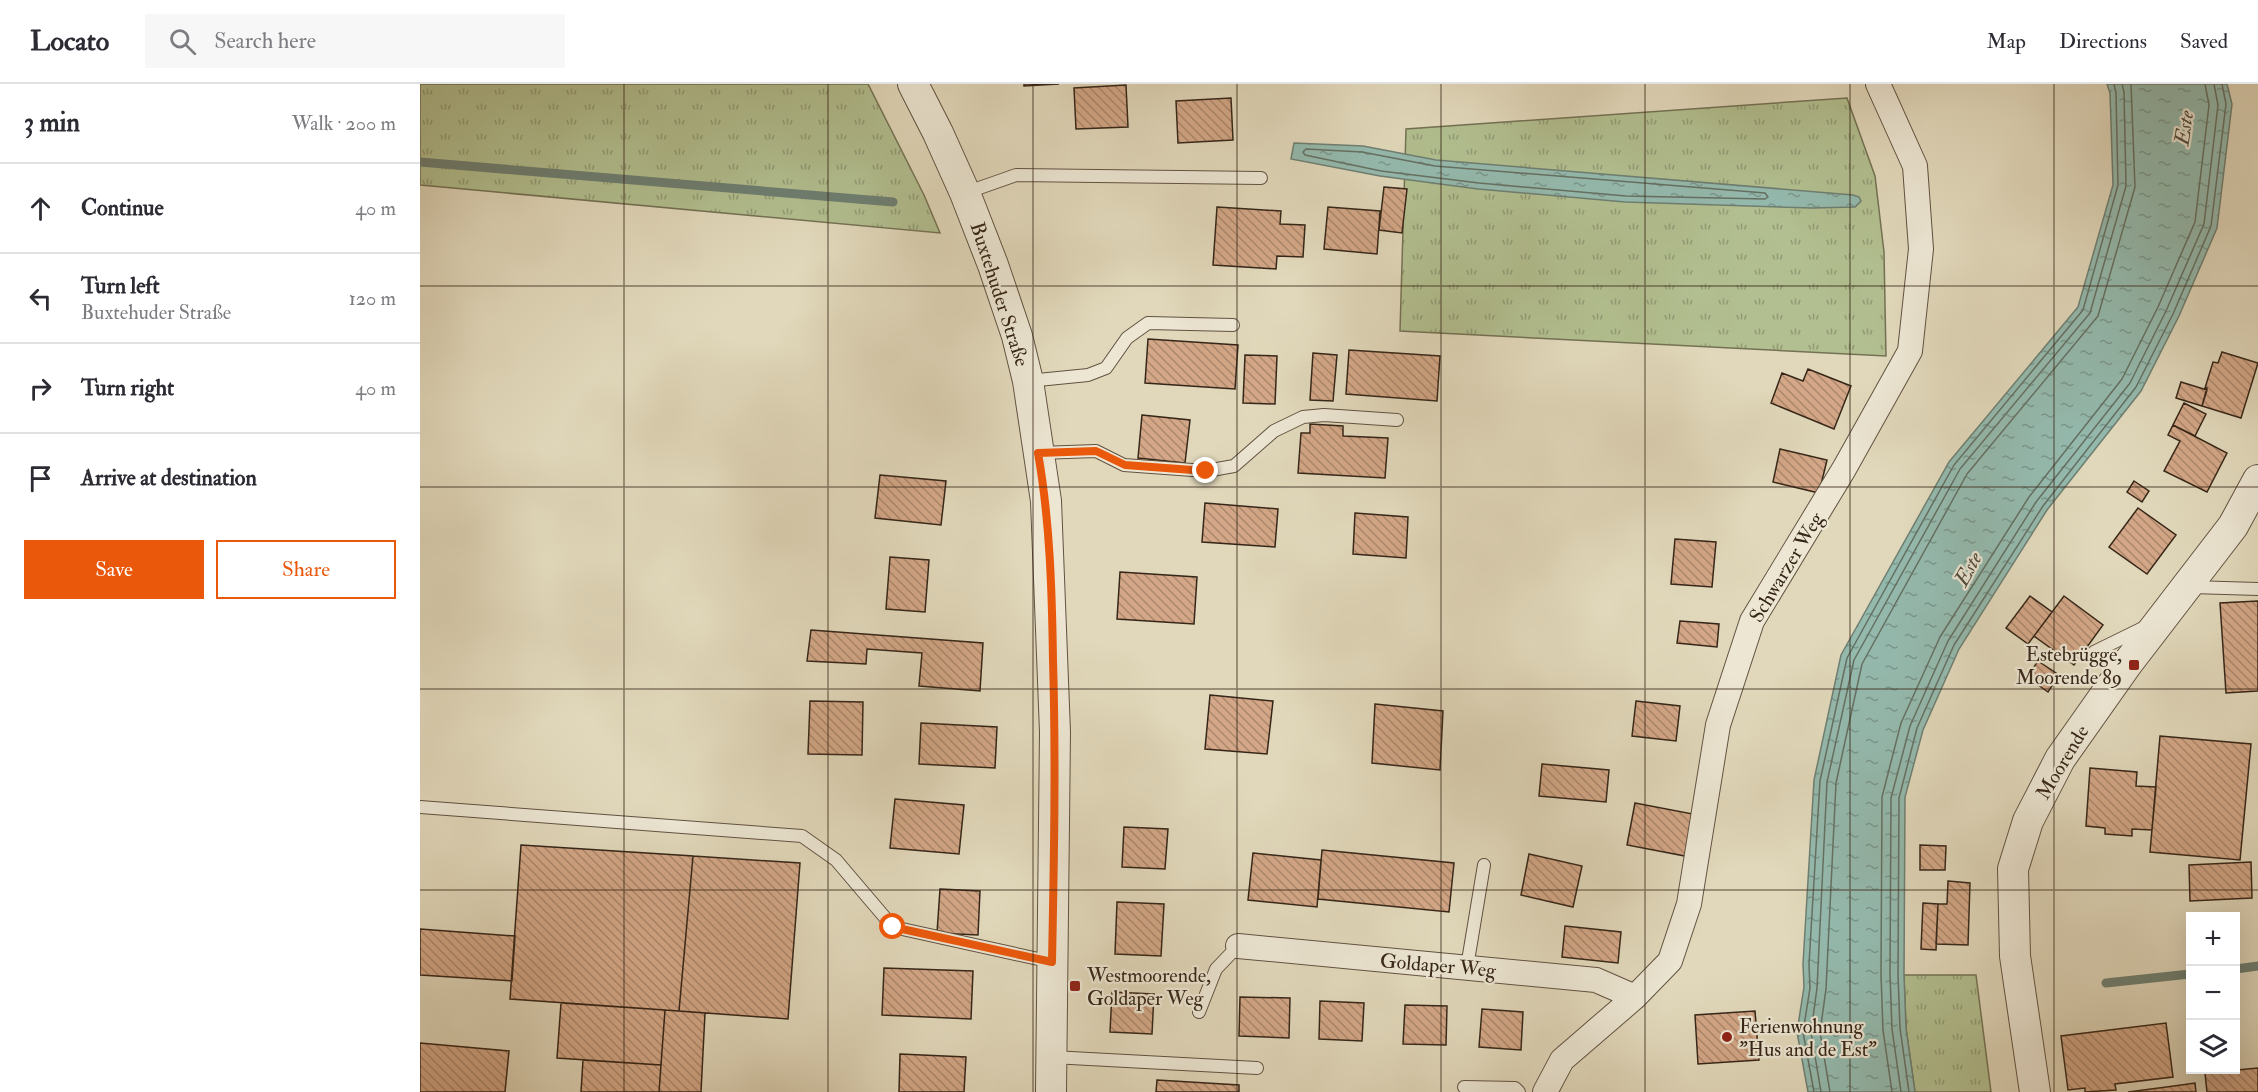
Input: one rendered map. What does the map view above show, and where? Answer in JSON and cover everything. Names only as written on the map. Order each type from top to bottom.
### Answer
[{"type":"street","name":"Buxtehuder Straße","points":[[913,84],[965,193],[1017,336],[1028,381],[1046,501],[1053,634],[1055,732],[1051,1092]]},
{"type":"street","name":"Schwarzer Weg","points":[[1545,1092],[1562,1059],[1635,997],[1670,961],[1689,904],[1718,725],[1752,621],[1844,469],[1910,351],[1921,249],[1915,166],[1878,84]]},
{"type":"street","name":"Moorende","points":[[2035,1092],[2015,957],[2013,869],[2028,820],[2060,759],[2163,617],[2234,526],[2258,480]]},
{"type":"street","name":"Goldaper Weg","points":[[1238,946],[1596,980],[1635,997]]},
{"type":"lane","points":[[965,193],[1016,175],[1261,178]]},
{"type":"lane","points":[[1028,381],[1088,375],[1106,368],[1127,338],[1148,323],[1233,325]]},
{"type":"lane","points":[[1038,453],[1096,451],[1125,465],[1206,471],[1234,466],[1274,431],[1303,417],[1324,415],[1396,420]]},
{"type":"lane","points":[[2187,587],[2258,589]]},
{"type":"lane","points":[[2094,652],[2163,617]]},
{"type":"lane","points":[[420,807],[802,836],[836,860],[893,927],[1052,962]]},
{"type":"lane","points":[[1467,967],[1484,865]]},
{"type":"lane","points":[[1199,1012],[1216,969],[1238,946]]},
{"type":"lane","points":[[1051,1057],[1257,1068]]},
{"type":"lane","points":[[1464,1087],[1515,1088],[1519,1092]]},
{"type":"green space","points":[[420,84],[868,84],[924,195],[940,233],[420,185]]},
{"type":"green space","points":[[1847,98],[1875,176],[1884,252],[1886,356],[1400,331],[1406,129]]},
{"type":"green space","points":[[1904,975],[1976,975],[1991,1092],[1915,1092],[1906,1028]]},
{"type":"water","name":"Este","points":[[2107,84],[2227,84],[2232,104],[2217,228],[2179,316],[2141,391],[2047,510],[1959,649],[1923,730],[1905,797],[1904,975],[1906,1028],[1915,1092],[1808,1092],[1797,1032],[1804,987],[1803,964],[1814,780],[1841,655],[1949,462],[2078,307],[2113,185],[2110,93]]},
{"type":"water","points":[[1294,143],[1363,146],[1436,160],[1853,195],[1859,197],[1861,201],[1855,207],[1812,208],[1625,202],[1478,189],[1380,176],[1291,159]]},
{"type":"building","points":[[1024,84],[1059,84],[1024,86]]},
{"type":"building","points":[[1126,85],[1128,127],[1076,129],[1074,88]]},
{"type":"building","points":[[1231,98],[1233,140],[1178,143],[1176,101]]},
{"type":"building","points":[[1384,187],[1407,189],[1402,233],[1379,230]]},
{"type":"building","points":[[1217,207],[1281,211],[1280,224],[1305,225],[1303,257],[1277,256],[1276,269],[1213,265]]},
{"type":"building","points":[[1328,207],[1380,211],[1377,254],[1324,249]]},
{"type":"building","points":[[1148,339],[1238,345],[1235,389],[1145,383]]},
{"type":"building","points":[[1349,350],[1440,356],[1437,401],[1346,394]]},
{"type":"building","points":[[2222,352],[2258,363],[2241,418],[2202,406],[2213,362],[2218,363]]},
{"type":"building","points":[[1313,353],[1337,355],[1333,401],[1310,400]]},
{"type":"building","points":[[1245,355],[1277,356],[1275,404],[1243,403]]},
{"type":"building","points":[[1808,369],[1851,386],[1834,429],[1771,403],[1782,373],[1803,381]]},
{"type":"building","points":[[2181,382],[2207,390],[2202,406],[2176,398]]},
{"type":"building","points":[[2184,403],[2206,414],[2195,436],[2173,425]]},
{"type":"building","points":[[1142,415],[1190,420],[1185,463],[1138,458]]},
{"type":"building","points":[[1310,424],[1343,426],[1343,436],[1388,438],[1385,478],[1298,473],[1301,433],[1310,433]]},
{"type":"building","points":[[2173,425],[2227,453],[2207,492],[2164,471],[2180,441],[2168,435]]},
{"type":"building","points":[[1780,449],[1827,460],[1819,493],[1773,482]]},
{"type":"building","points":[[880,475],[946,481],[941,525],[875,518]]},
{"type":"building","points":[[2134,481],[2149,491],[2142,502],[2127,492]]},
{"type":"building","points":[[1205,503],[1278,509],[1275,547],[1202,542]]},
{"type":"building","points":[[2138,508],[2176,535],[2147,574],[2109,547]]},
{"type":"building","points":[[1355,513],[1408,517],[1406,558],[1353,554]]},
{"type":"building","points":[[1675,539],[1716,542],[1712,587],[1671,584]]},
{"type":"building","points":[[890,557],[929,560],[925,612],[886,609]]},
{"type":"building","points":[[1120,572],[1197,577],[1194,624],[1117,619]]},
{"type":"building","points":[[2030,596],[2052,612],[2028,644],[2006,628]]},
{"type":"building","points":[[2064,596],[2103,625],[2074,665],[2034,636]]},
{"type":"building","points":[[2258,601],[2258,691],[2226,693],[2220,603]]},
{"type":"building","points":[[1680,621],[1719,624],[1717,647],[1677,643]]},
{"type":"building","points":[[811,630],[983,643],[980,691],[919,686],[922,653],[867,649],[866,664],[807,661]]},
{"type":"building","points":[[2038,661],[2059,675],[2048,692],[2027,677]]},
{"type":"building","points":[[1210,695],[1273,701],[1267,754],[1205,749]]},
{"type":"building","points":[[810,701],[863,702],[862,755],[808,754]]},
{"type":"building","points":[[1636,701],[1680,706],[1676,741],[1632,736]]},
{"type":"building","points":[[1375,704],[1443,711],[1440,770],[1372,763]]},
{"type":"building","points":[[921,723],[997,727],[995,768],[919,764]]},
{"type":"building","points":[[2160,736],[2251,744],[2240,860],[2150,852]]},
{"type":"building","points":[[1542,764],[1609,770],[1606,802],[1539,796]]},
{"type":"building","points":[[2090,768],[2137,772],[2136,786],[2156,787],[2152,830],[2132,829],[2132,836],[2105,834],[2105,828],[2086,826]]},
{"type":"building","points":[[895,799],[964,805],[959,854],[890,848]]},
{"type":"building","points":[[1635,803],[1693,814],[1685,856],[1627,845]]},
{"type":"building","points":[[1124,827],[1168,829],[1165,869],[1122,867]]},
{"type":"building","points":[[521,845],[693,856],[679,1011],[510,999]]},
{"type":"building","points":[[1920,845],[1946,846],[1945,870],[1920,870]]},
{"type":"building","points":[[1322,850],[1454,863],[1449,912],[1318,899]]},
{"type":"building","points":[[1253,853],[1321,860],[1317,907],[1248,900]]},
{"type":"building","points":[[1529,854],[1582,866],[1573,907],[1521,895]]},
{"type":"building","points":[[693,856],[800,863],[788,1019],[679,1011]]},
{"type":"building","points":[[2251,862],[2252,898],[2190,901],[2189,865]]},
{"type":"building","points":[[1948,881],[1970,883],[1968,945],[1936,944],[1938,904],[1947,904]]},
{"type":"building","points":[[940,889],[980,891],[978,935],[937,933]]},
{"type":"building","points":[[1117,902],[1164,904],[1161,956],[1115,954]]},
{"type":"building","points":[[1923,903],[1938,904],[1936,950],[1921,949]]},
{"type":"building","points":[[1565,926],[1621,932],[1618,963],[1562,957]]},
{"type":"building","points":[[420,929],[515,936],[512,981],[420,975]]},
{"type":"building","points":[[884,968],[973,971],[971,1019],[882,1015]]},
{"type":"building","points":[[1112,992],[1154,994],[1152,1034],[1110,1032]]},
{"type":"building","points":[[1240,997],[1290,998],[1289,1038],[1239,1036]]},
{"type":"building","points":[[1320,1001],[1364,1003],[1362,1041],[1319,1039]]},
{"type":"building","points":[[561,1003],[665,1010],[661,1065],[557,1058]]},
{"type":"building","points":[[1405,1005],[1447,1006],[1446,1045],[1403,1044]]},
{"type":"building","points":[[1482,1009],[1523,1012],[1521,1050],[1479,1047]]},
{"type":"building","points":[[665,1010],[705,1013],[701,1092],[659,1092]]},
{"type":"building","name":"Ferienwohnung \"Hus and de Est\"","points":[[1755,1011],[1759,1060],[1698,1064],[1695,1015]]},
{"type":"building","points":[[2166,1023],[2173,1077],[2115,1084],[2116,1090],[2085,1092],[2085,1088],[2068,1090],[2061,1036]]},
{"type":"building","points":[[420,1043],[509,1051],[505,1092],[420,1092]]},
{"type":"building","points":[[900,1054],[966,1057],[964,1092],[899,1092]]},
{"type":"building","points":[[583,1060],[661,1065],[659,1092],[581,1092]]},
{"type":"building","points":[[2258,1068],[2258,1092],[2207,1092],[2205,1074],[2240,1074],[2240,1070]]},
{"type":"building","points":[[1157,1080],[1239,1085],[1239,1092],[1156,1092]]},
{"type":"building","points":[[2195,1083],[2196,1092],[2128,1092],[2174,1086]]},
{"type":"waterway","points":[[420,162],[893,202]]},
{"type":"waterway","points":[[2240,968],[2258,966]]},
{"type":"waterway","points":[[2106,983],[2186,974]]},
{"type":"place","name":"Estebrügge, Moorende 89","points":[[2134,665]]},
{"type":"place","name":"Westmoorende, Goldaper Weg","points":[[1075,986]]},
{"type":"place","name":"Ferienwohnung \"Hus and de Est\"","points":[[1727,1037]]},
{"type":"route","points":[[893,927],[1052,962],[1055,732],[1053,634],[1046,501],[1038,453],[1096,451],[1125,465],[1206,471]]}]
